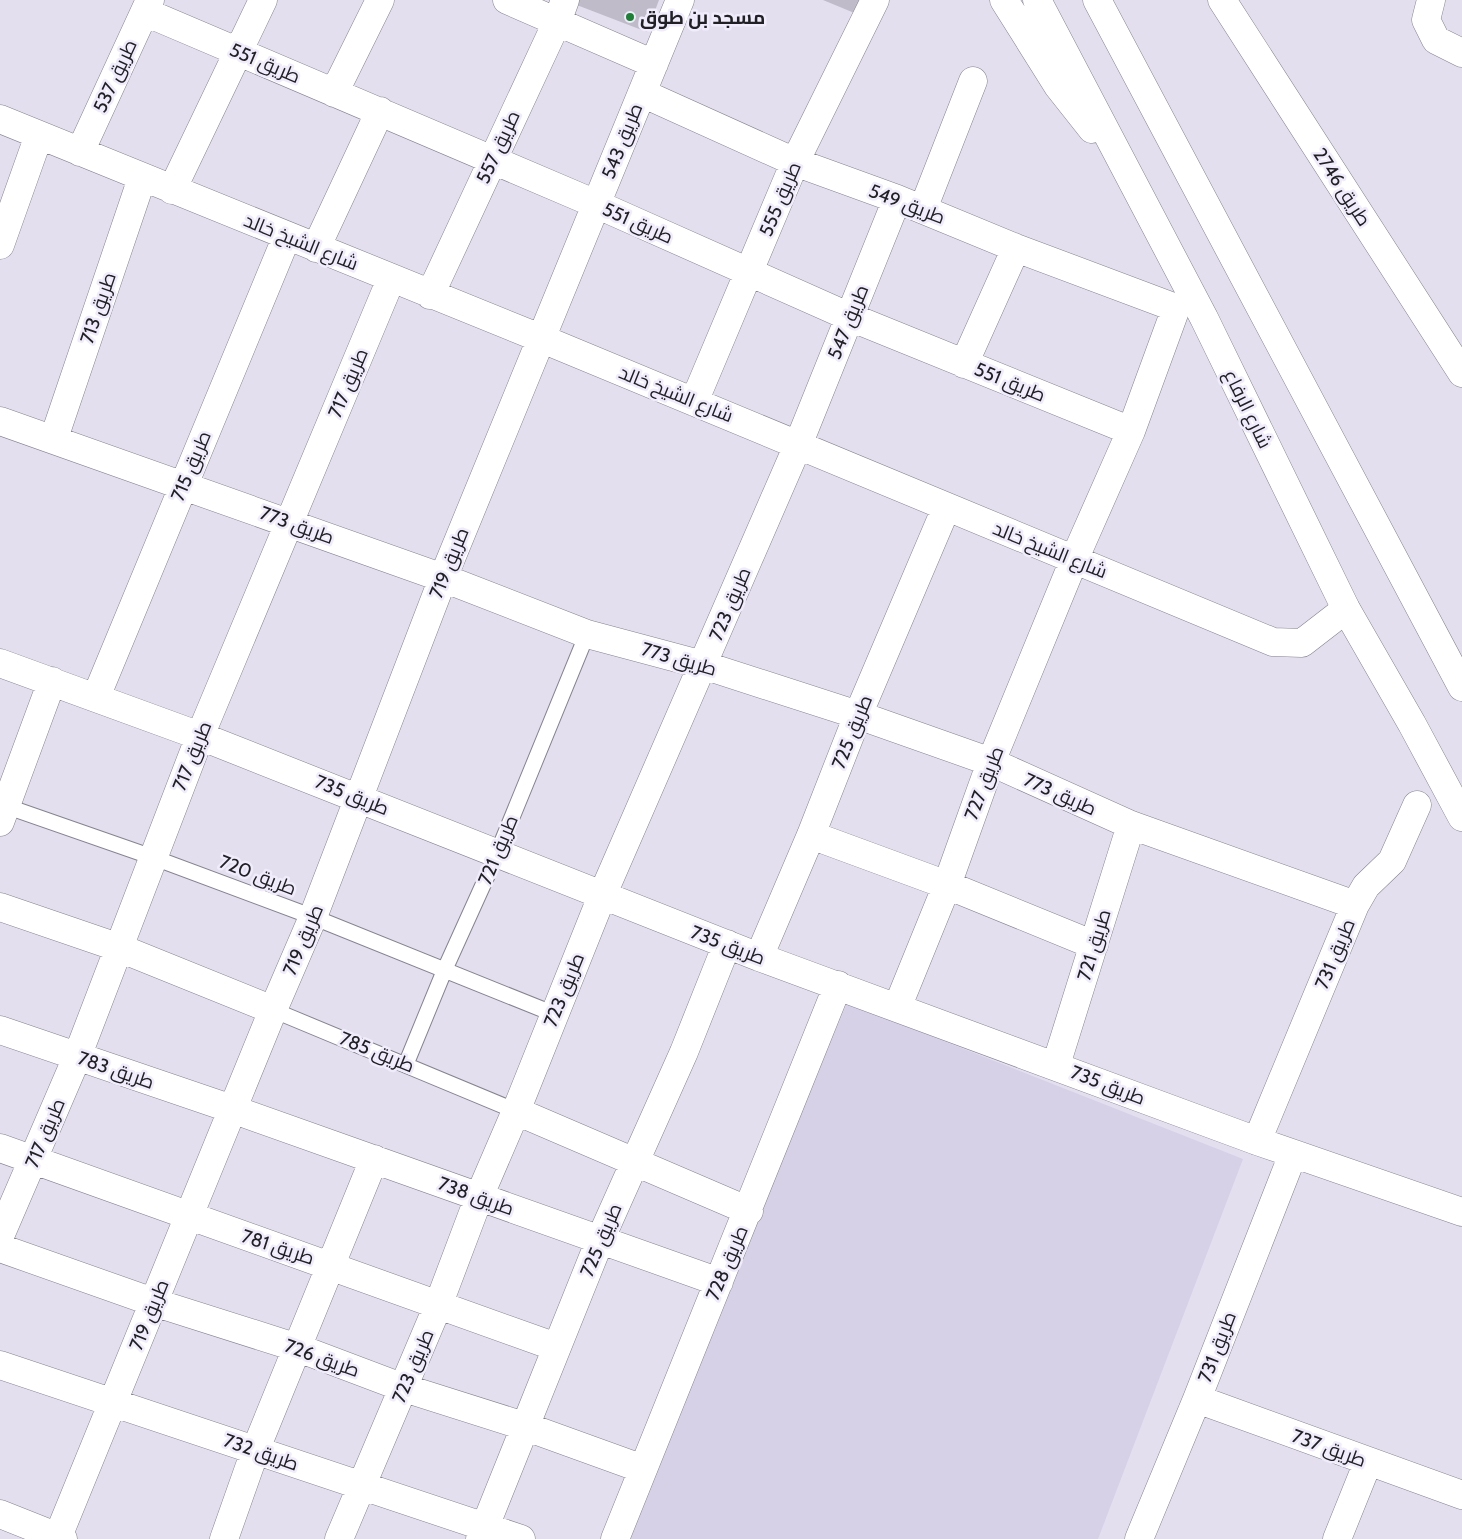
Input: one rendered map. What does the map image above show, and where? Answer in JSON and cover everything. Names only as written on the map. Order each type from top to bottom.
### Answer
[{"type":"street","points":[[172,190],[263,0]]},
{"type":"street","points":[[334,92],[380,0]]},
{"type":"street","points":[[507,0],[561,11],[654,64]]},
{"type":"street","name":"طريق 543","points":[[540,338],[680,0]]},
{"type":"street","name":"طريق 555","points":[[694,402],[795,162],[875,0]]},
{"type":"street","points":[[1004,0],[1058,86],[1130,175]]},
{"type":"street","name":"شارع الرفاع","points":[[1037,0],[1204,318],[1346,609],[1412,724],[1462,817]]},
{"type":"street","points":[[1097,0],[1462,687]]},
{"type":"street","name":"طريق 2746","points":[[1222,0],[1462,373]]},
{"type":"street","points":[[1431,0],[1426,20],[1436,40],[1462,53]]},
{"type":"street","name":"طريق 551","points":[[148,6],[238,51],[596,204],[850,317],[1131,431]]},
{"type":"street","name":"طريق 537","points":[[80,152],[148,6]]},
{"type":"street","name":"طريق 557","points":[[430,295],[561,11]]},
{"type":"street","points":[[923,209],[973,81]]},
{"type":"street","name":"طريق 549","points":[[642,93],[795,162],[898,199],[1016,248],[1176,308]]},
{"type":"street","points":[[316,248],[380,112]]},
{"type":"street","name":"شارع الشيخ خالد","points":[[0,119],[540,338],[1273,642],[1302,643],[1346,609]]},
{"type":"street","points":[[0,245],[39,135]]},
{"type":"street","name":"طريق 713","points":[[54,438],[142,178]]},
{"type":"street","name":"طريق 547","points":[[798,444],[898,199]]},
{"type":"street","name":"طريق 715","points":[[96,697],[287,236]]},
{"type":"street","points":[[964,364],[1016,248]]},
{"type":"street","name":"طريق 717","points":[[0,1236],[77,1057],[152,857],[200,736],[391,279]]},
{"type":"street","name":"طريق 727","points":[[897,1008],[947,886],[991,762],[1074,560],[1131,431],[1176,308]]},
{"type":"street","name":"طريق 719","points":[[60,1538],[153,1302],[273,1010],[313,918],[443,578],[540,338]]},
{"type":"street","name":"طريق 773","points":[[0,421],[54,438],[290,522],[443,578],[587,634],[703,665],[858,715],[991,762],[1131,825],[1355,905]]},
{"type":"street","name":"طريق 723","points":[[339,1539],[439,1303],[479,1197],[516,1111],[602,896],[798,444]]},
{"type":"street","name":"طريق 725","points":[[759,957],[811,835],[858,715],[946,508]]},
{"type":"street","name":"طريق 735","points":[[0,663],[200,736],[759,957],[1056,1065],[1257,1141],[1462,1212]]},
{"type":"street","points":[[2,811],[52,681]]},
{"type":"street","name":"طريق 731","points":[[1257,1141],[1355,905],[1366,886],[1392,861],[1417,805]]},
{"type":"street","name":"طريق 721","points":[[1056,1065],[1131,825]]},
{"type":"street","points":[[811,835],[947,886],[1094,945]]},
{"type":"street","name":"طريق 785","points":[[0,907],[118,947],[273,1010]]},
{"type":"street","name":"طريق 725","points":[[482,1533],[600,1240],[684,1052],[727,944]]},
{"type":"street","name":"طريق 728","points":[[615,1539],[749,1211],[838,986]]},
{"type":"street","name":"طريق 783","points":[[0,1030],[232,1109]]},
{"type":"street","name":"طريق 738","points":[[232,1109],[719,1282]]},
{"type":"street","name":"طريق 785","points":[[516,1111],[749,1211]]},
{"type":"street","name":"طريق 781","points":[[0,1148],[189,1218],[331,1265],[556,1347]]},
{"type":"street","name":"طريق 731","points":[[1139,1539],[1197,1399],[1293,1154]]},
{"type":"street","points":[[224,1539],[255,1450],[374,1159]]},
{"type":"street","name":"طريق 726","points":[[0,1248],[153,1302],[298,1348],[404,1388],[524,1426],[643,1469]]},
{"type":"street","name":"طريق 732","points":[[0,1366],[115,1402],[361,1486],[482,1533],[521,1539]]},
{"type":"street","name":"طريق 737","points":[[1197,1399],[1462,1495]]},
{"type":"street","points":[[1337,1539],[1368,1462]]},
{"type":"street","points":[[0,1514],[60,1538]]},
{"type":"lane","name":"طريق 721","points":[[406,1064],[445,970],[497,854],[587,634]]},
{"type":"lane","name":"طريق 720","points":[[2,811],[152,857],[313,918],[554,1014]]},
{"type":"lane","name":"طريق 785","points":[[273,1010],[516,1111]]},
{"type":"shaded area","points":[[847,1003],[1243,1159],[1098,1539],[616,1539]]},
{"type":"building","name":"مسجد بن طوق","points":[[570,0],[659,0],[647,32],[569,2]]},
{"type":"building","points":[[823,0],[870,0],[864,17]]},
{"type":"place","name":"مسجد بن طوق","points":[[630,17]]}]
